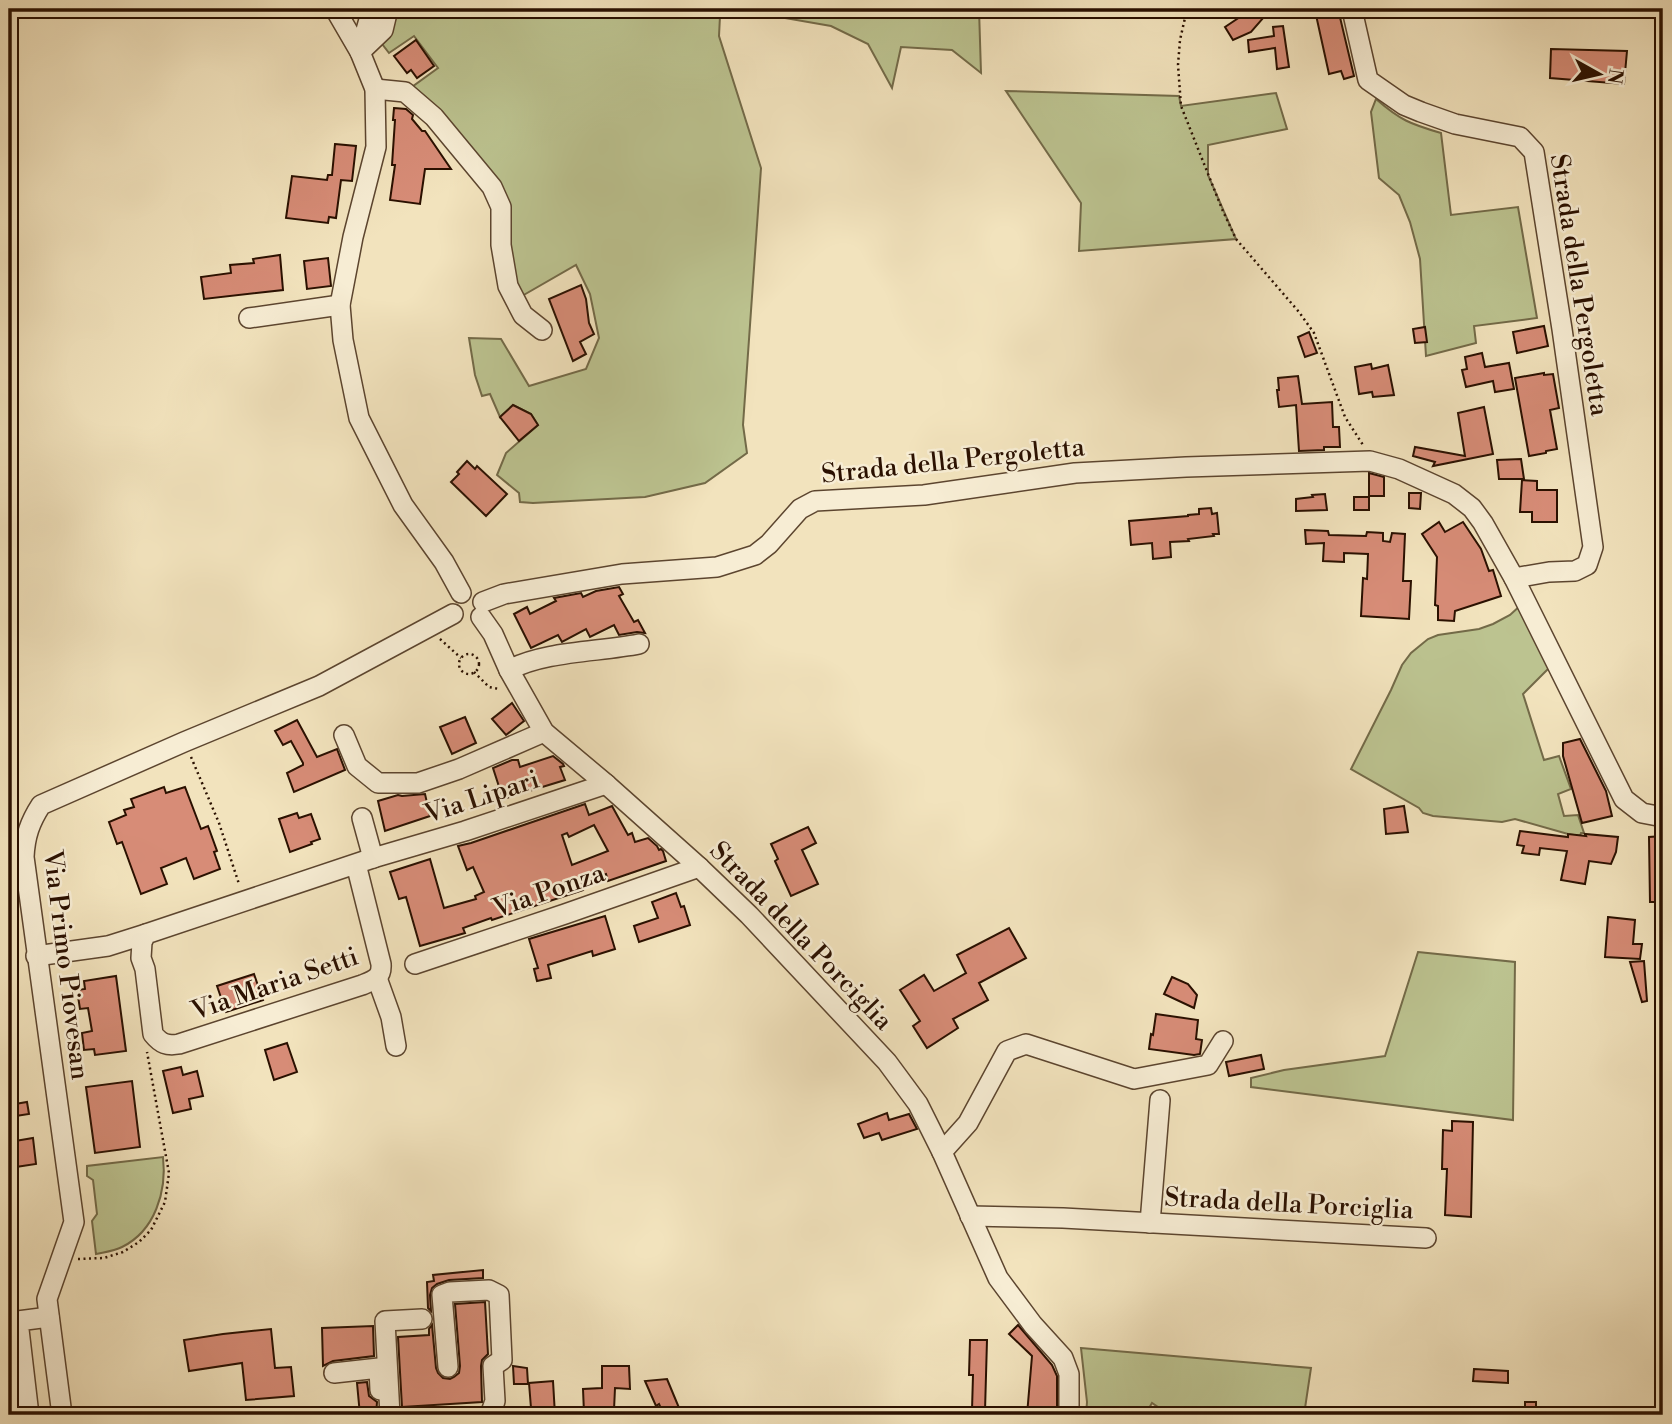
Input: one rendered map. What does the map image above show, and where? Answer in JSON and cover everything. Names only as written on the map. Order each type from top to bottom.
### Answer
[{"type":"street","points":[[335,9],[360,52],[375,89],[376,147],[353,237],[340,305],[343,340],[359,418],[403,505],[444,562],[461,593]]},
{"type":"street","points":[[360,52],[372,9]]},
{"type":"street","points":[[360,52],[383,30],[388,9]]},
{"type":"street","name":"Strada della Pergoletta","points":[[1350,9],[1368,80],[1421,112],[1455,124],[1520,137],[1534,152],[1592,547],[1587,565],[1575,571],[1514,578]]},
{"type":"street","points":[[375,89],[405,92],[434,117],[492,187],[501,206],[502,244],[508,286],[523,315],[542,330]]},
{"type":"street","points":[[249,318],[340,305]]},
{"type":"street","name":"Strada della Pergoletta","points":[[482,609],[504,594],[622,574],[717,567],[755,555],[769,544],[800,509],[815,501],[925,495],[1075,473],[1370,461],[1399,469],[1437,485],[1472,508],[1514,578],[1624,799],[1642,813],[1663,817]]},
{"type":"street","points":[[470,592],[475,593],[482,609],[475,622],[466,624],[459,621],[452,608],[454,599],[461,593],[470,592]]},
{"type":"street","name":"Strada della Porciglia","points":[[482,609],[513,677],[544,732],[699,867],[758,925],[887,1062],[918,1104],[998,1278],[1033,1325],[1063,1358],[1069,1374],[1069,1415]]},
{"type":"street","name":"Via Primo Piovesan","points":[[62,1415],[47,1299],[74,1223],[24,857],[24,841],[31,822],[41,805],[319,686],[453,614]]},
{"type":"street","points":[[513,677],[520,664],[566,654],[639,644]]},
{"type":"street","points":[[344,735],[357,766],[378,783],[418,783],[459,769],[544,732]]},
{"type":"street","name":"Via Lipari","points":[[365,861],[606,784]]},
{"type":"street","name":"Via Maria Setti","points":[[146,934],[142,942],[141,958],[145,969],[153,1034],[163,1044],[170,1046],[377,978],[381,974],[381,964],[365,861],[362,818]]},
{"type":"street","points":[[36,956],[108,946],[365,861]]},
{"type":"street","name":"Via Ponza","points":[[415,964],[699,867]]},
{"type":"street","points":[[108,946],[134,951],[141,958]]},
{"type":"street","points":[[377,978],[391,1017],[396,1046]]},
{"type":"street","points":[[942,1152],[968,1123],[1007,1051],[1026,1044],[1134,1080],[1208,1065],[1223,1041]]},
{"type":"street","name":"Strada della Porciglia","points":[[1150,1223],[1160,1100]]},
{"type":"street","name":"Strada della Porciglia","points":[[970,1216],[1063,1218],[1426,1238]]},
{"type":"street","points":[[448,1367],[442,1295],[450,1292],[489,1290],[499,1295],[502,1360],[493,1366],[495,1401],[490,1415]]},
{"type":"street","points":[[29,1415],[18,1321],[49,1317]]},
{"type":"street","points":[[390,1415],[385,1321],[422,1320]]},
{"type":"street","points":[[334,1373],[379,1368],[381,1415]]},
{"type":"path","points":[[1187,9],[1178,65],[1181,106],[1222,209],[1236,239],[1314,333],[1345,417],[1370,461]]},
{"type":"path","points":[[432,625],[444,643],[461,658]]},
{"type":"path","points":[[468,654],[476,657],[479,664],[477,669],[466,673],[459,663],[461,658],[468,654]]},
{"type":"path","points":[[474,672],[489,687],[495,689],[504,690],[513,677]]},
{"type":"path","points":[[184,742],[219,824],[245,901]]},
{"type":"path","points":[[74,1259],[104,1258],[123,1252],[139,1242],[151,1230],[165,1202],[169,1172],[146,1046]]},
{"type":"green space","points":[[388,9],[733,9],[720,16],[719,36],[761,168],[743,425],[747,453],[705,483],[645,497],[520,502],[519,493],[497,475],[506,453],[538,425],[531,414],[513,405],[500,417],[490,394],[482,396],[475,375],[469,338],[501,339],[529,386],[586,369],[599,338],[590,294],[576,265],[515,300],[501,207],[405,92],[438,68],[414,36],[389,53],[376,36]]},
{"type":"green space","points":[[734,9],[979,9],[981,73],[952,50],[901,47],[892,88],[868,44],[831,26]]},
{"type":"green space","points":[[1006,91],[1179,96],[1181,106],[1276,93],[1287,129],[1208,145],[1208,175],[1236,239],[1079,251],[1081,203]]},
{"type":"green space","points":[[1376,99],[1406,120],[1441,133],[1451,215],[1518,207],[1537,318],[1474,326],[1476,343],[1426,356],[1420,259],[1399,195],[1379,178],[1371,112]]},
{"type":"green space","points":[[1521,605],[1550,667],[1523,694],[1544,760],[1559,756],[1571,789],[1558,794],[1564,816],[1578,815],[1584,833],[1580,836],[1515,819],[1502,822],[1433,816],[1423,813],[1419,808],[1351,769],[1402,665],[1411,653],[1428,639],[1438,635],[1479,629],[1493,624]]},
{"type":"green space","points":[[1418,952],[1515,962],[1513,1120],[1251,1087],[1251,1078],[1284,1070],[1385,1056]]},
{"type":"green space","points":[[163,1157],[163,1183],[151,1220],[143,1231],[122,1247],[96,1254],[92,1221],[97,1214],[93,1180],[87,1176],[87,1166]]},
{"type":"green space","points":[[1081,1348],[1311,1368],[1304,1415],[1164,1415],[1165,1412],[1152,1403],[1145,1415],[1086,1415]]},
{"type":"building","points":[[1252,9],[1271,9],[1251,32],[1233,40],[1225,27]]},
{"type":"building","points":[[1316,9],[1338,9],[1354,76],[1344,79],[1341,71],[1329,74]]},
{"type":"building","points":[[1283,26],[1289,67],[1277,69],[1275,48],[1249,52],[1248,40],[1274,36],[1273,27]]},
{"type":"building","points":[[416,40],[434,66],[417,78],[411,70],[407,73],[394,56]]},
{"type":"building","points":[[1551,49],[1627,51],[1624,84],[1550,78]]},
{"type":"building","points":[[394,108],[406,109],[413,115],[412,119],[425,131],[451,169],[425,169],[420,204],[390,200],[395,165],[392,165]]},
{"type":"building","points":[[335,144],[356,146],[352,181],[341,180],[336,218],[329,217],[328,223],[286,218],[292,176],[327,180],[328,175],[332,175]]},
{"type":"building","points":[[280,255],[283,290],[204,299],[201,277],[231,273],[230,265],[254,263],[253,259]]},
{"type":"building","points":[[328,258],[331,286],[307,289],[304,261]]},
{"type":"building","points":[[581,285],[594,334],[580,342],[586,354],[573,361],[549,299]]},
{"type":"building","points":[[1544,326],[1548,346],[1517,353],[1513,332]]},
{"type":"building","points":[[1425,327],[1427,342],[1415,343],[1413,329]]},
{"type":"building","points":[[1309,332],[1317,353],[1305,357],[1298,337]]},
{"type":"building","points":[[1482,353],[1485,367],[1509,363],[1514,389],[1495,392],[1493,381],[1466,387],[1462,370],[1467,369],[1465,357]]},
{"type":"building","points":[[1371,364],[1372,369],[1388,365],[1394,395],[1373,397],[1372,392],[1359,394],[1355,367]]},
{"type":"building","points":[[1553,374],[1559,408],[1550,410],[1557,449],[1529,456],[1515,378]]},
{"type":"building","points":[[1298,376],[1302,404],[1332,402],[1333,427],[1339,427],[1340,447],[1299,451],[1296,405],[1279,407],[1277,390],[1278,378]]},
{"type":"building","points":[[513,405],[531,414],[538,425],[519,441],[500,417]]},
{"type":"building","points":[[1484,407],[1493,454],[1433,466],[1435,462],[1413,456],[1415,447],[1465,456],[1458,413]]},
{"type":"building","points":[[1521,459],[1524,479],[1499,479],[1497,460]]},
{"type":"building","points":[[467,461],[475,469],[477,466],[507,494],[486,516],[451,482]]},
{"type":"building","points":[[1369,473],[1384,477],[1384,496],[1369,496]]},
{"type":"building","points":[[1522,480],[1537,481],[1537,490],[1557,490],[1557,522],[1532,522],[1532,512],[1520,512]]},
{"type":"building","points":[[1409,493],[1421,493],[1420,509],[1409,508]]},
{"type":"building","points":[[1325,494],[1327,510],[1296,511],[1296,499]]},
{"type":"building","points":[[1354,497],[1369,497],[1369,510],[1354,510]]},
{"type":"building","points":[[1211,508],[1212,514],[1217,513],[1219,534],[1170,542],[1171,557],[1153,559],[1152,543],[1131,545],[1129,521],[1188,516],[1199,514],[1199,509]]},
{"type":"building","points":[[1439,522],[1445,532],[1463,522],[1481,549],[1489,571],[1493,570],[1501,596],[1455,611],[1454,621],[1438,620],[1438,606],[1435,605],[1437,557],[1422,534]]},
{"type":"building","points":[[1305,530],[1328,531],[1329,535],[1366,536],[1367,532],[1383,533],[1383,541],[1390,542],[1392,533],[1405,534],[1403,581],[1411,581],[1409,619],[1361,616],[1363,578],[1367,579],[1368,554],[1344,553],[1344,562],[1323,561],[1324,543],[1306,544]]},
{"type":"building","points":[[619,587],[623,594],[619,596],[634,622],[638,620],[645,633],[619,635],[614,625],[590,637],[586,629],[562,642],[558,635],[531,648],[514,614],[527,607],[530,614],[556,601],[554,598],[581,593],[583,597],[596,591]]},
{"type":"building","points":[[512,703],[524,721],[506,735],[492,719]]},
{"type":"building","points":[[465,717],[476,743],[452,754],[440,727]]},
{"type":"building","points":[[297,720],[317,757],[337,749],[345,770],[294,792],[287,773],[303,763],[291,741],[283,745],[275,731]]},
{"type":"building","points":[[1580,739],[1606,791],[1612,816],[1582,823],[1563,756],[1563,743]]},
{"type":"building","points":[[553,756],[564,766],[560,767],[565,780],[503,799],[493,768],[512,760],[518,760],[520,767]]},
{"type":"building","points":[[164,787],[166,793],[185,787],[201,829],[208,826],[220,869],[194,879],[186,858],[161,868],[167,884],[141,894],[122,842],[117,844],[109,822],[126,815],[124,810],[134,807],[131,799]]},
{"type":"building","points":[[425,794],[430,816],[385,831],[378,801],[398,795]]},
{"type":"building","points":[[585,804],[589,815],[612,806],[628,835],[632,833],[635,842],[648,838],[663,851],[666,861],[608,881],[606,874],[581,882],[583,890],[492,920],[491,918],[463,928],[465,933],[420,946],[406,897],[399,899],[390,872],[430,859],[444,908],[476,899],[475,896],[484,892],[473,867],[467,870],[458,846]],"holes":[[[594,825],[608,851],[572,865],[562,835],[567,833],[569,837]]]},
{"type":"building","points":[[1404,806],[1408,832],[1386,834],[1384,809]]},
{"type":"building","points":[[297,813],[299,818],[311,814],[320,839],[290,852],[279,819]]},
{"type":"building","points":[[808,827],[816,843],[802,850],[818,884],[791,896],[775,861],[778,859],[771,844]]},
{"type":"building","points":[[1520,831],[1568,837],[1568,834],[1586,836],[1585,834],[1618,837],[1616,852],[1611,864],[1589,861],[1585,884],[1561,880],[1567,851],[1540,848],[1539,855],[1522,853],[1524,846],[1517,845]]},
{"type":"building","points":[[1663,836],[1663,902],[1650,902],[1649,837]]},
{"type":"building","points":[[676,893],[681,907],[684,906],[690,925],[639,942],[634,926],[658,918],[652,902]]},
{"type":"building","points":[[605,916],[615,949],[593,956],[592,951],[548,965],[551,978],[537,981],[534,969],[538,968],[529,939]]},
{"type":"building","points":[[1608,917],[1635,920],[1633,944],[1642,944],[1640,959],[1605,957]]},
{"type":"building","points":[[1009,928],[1026,958],[979,983],[988,1000],[953,1019],[958,1028],[927,1048],[913,1026],[920,1021],[900,990],[924,975],[934,991],[966,973],[957,955]]},
{"type":"building","points":[[1644,961],[1647,1001],[1642,1002],[1630,962]]},
{"type":"building","points":[[254,974],[263,1000],[226,1012],[217,986]]},
{"type":"building","points":[[116,976],[126,1051],[95,1055],[94,1049],[84,1050],[82,1033],[92,1031],[88,1008],[80,1009],[77,990],[85,989],[84,981]]},
{"type":"building","points":[[1172,977],[1188,984],[1197,995],[1194,1008],[1164,994]]},
{"type":"building","points":[[1156,1014],[1198,1020],[1196,1039],[1202,1040],[1200,1054],[1149,1049]]},
{"type":"building","points":[[287,1043],[297,1072],[274,1080],[265,1050]]},
{"type":"building","points":[[1261,1055],[1264,1069],[1229,1076],[1226,1062]]},
{"type":"building","points":[[181,1067],[183,1075],[197,1071],[203,1096],[189,1099],[191,1109],[173,1113],[163,1071]]},
{"type":"building","points":[[132,1081],[140,1147],[95,1153],[86,1087]]},
{"type":"building","points":[[27,1102],[29,1114],[9,1117],[9,1105]]},
{"type":"building","points":[[887,1113],[889,1120],[909,1114],[917,1129],[882,1140],[879,1133],[864,1138],[858,1124]]},
{"type":"building","points":[[1452,1121],[1473,1122],[1471,1217],[1445,1215],[1447,1169],[1442,1169],[1443,1130],[1452,1131]]},
{"type":"building","points":[[33,1138],[36,1164],[9,1168],[9,1142]]},
{"type":"building","points":[[483,1270],[483,1278],[449,1280],[437,1284],[430,1295],[431,1311],[428,1308],[427,1282],[434,1281],[433,1275]]},
{"type":"building","points":[[485,1302],[488,1354],[482,1360],[481,1366],[482,1402],[402,1407],[398,1337],[429,1335],[432,1325],[436,1368],[443,1378],[450,1379],[459,1373],[460,1366],[455,1304]]},
{"type":"building","points":[[1018,1325],[1052,1365],[1057,1376],[1057,1415],[1027,1415],[1032,1356],[1009,1334]]},
{"type":"building","points":[[373,1326],[374,1356],[333,1361],[323,1366],[322,1328]]},
{"type":"building","points":[[271,1329],[275,1368],[291,1367],[294,1396],[246,1400],[242,1363],[189,1371],[184,1340]]},
{"type":"building","points":[[970,1340],[987,1340],[985,1411],[972,1410]]},
{"type":"building","points":[[513,1366],[527,1368],[528,1384],[514,1384]]},
{"type":"building","points":[[602,1366],[629,1366],[630,1389],[615,1388],[614,1410],[584,1413],[583,1389],[602,1388]]},
{"type":"building","points":[[1474,1369],[1508,1371],[1508,1383],[1473,1381]]},
{"type":"building","points":[[667,1379],[682,1415],[664,1415],[659,1404],[656,1406],[645,1381]]},
{"type":"building","points":[[553,1381],[555,1415],[540,1415],[540,1407],[531,1408],[529,1383]]},
{"type":"building","points":[[367,1382],[369,1396],[377,1402],[376,1415],[360,1415],[357,1383]]},
{"type":"building","points":[[1525,1402],[1536,1402],[1536,1415],[1525,1415]]}]
